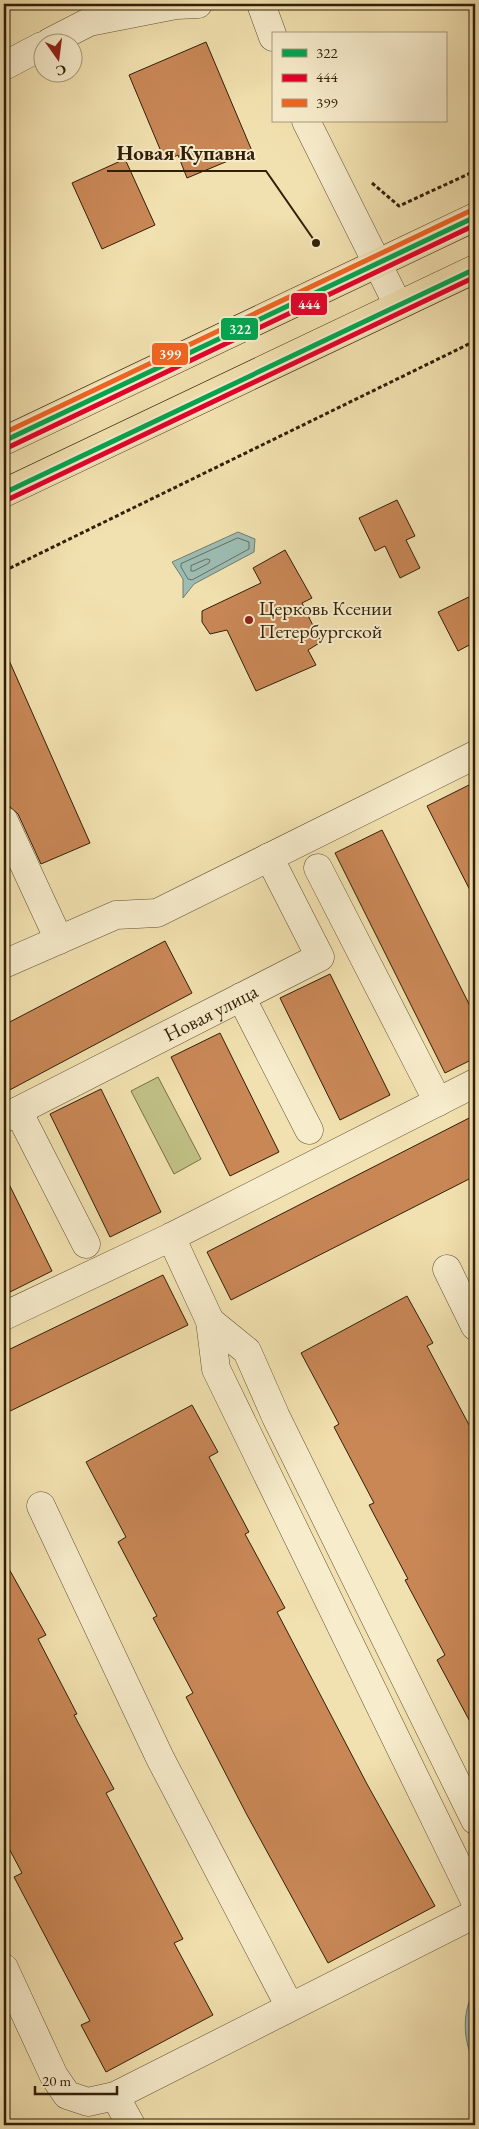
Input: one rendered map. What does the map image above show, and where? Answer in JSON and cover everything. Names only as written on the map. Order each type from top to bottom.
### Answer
[{"type":"highway","points":[[4,441],[475,217]]},
{"type":"highway","points":[[4,493],[475,269]]},
{"type":"street","points":[[70,32],[89,22],[176,6],[198,4]]},
{"type":"street","points":[[261,4],[272,34]]},
{"type":"street","points":[[4,66],[32,51]]},
{"type":"street","points":[[307,122],[398,305]]},
{"type":"street","points":[[4,964],[116,915],[156,913],[475,755]]},
{"type":"street","points":[[4,821],[59,940]]},
{"type":"street","name":"Новая улица","points":[[11,1115],[320,957],[270,857]]},
{"type":"street","points":[[318,868],[438,1102]]},
{"type":"street","points":[[240,997],[309,1130]]},
{"type":"street","points":[[4,1316],[171,1238],[475,1083]]},
{"type":"street","points":[[11,1115],[86,1244]]},
{"type":"street","points":[[171,1238],[210,1321],[216,1369],[475,1901]]},
{"type":"street","points":[[447,1269],[475,1326]]},
{"type":"street","points":[[210,1321],[247,1352],[314,1494],[475,1820]]},
{"type":"street","points":[[284,1510],[314,1494]]},
{"type":"street","points":[[41,1506],[160,1758],[290,2007]]},
{"type":"street","points":[[389,1724],[420,1708]]},
{"type":"street","points":[[4,1968],[54,2076],[68,2095],[88,2102],[115,2096],[475,1914]]},
{"type":"street","points":[[115,2096],[131,2125]]},
{"type":"path","points":[[372,183],[399,206],[475,171]]},
{"type":"path","points":[[4,571],[475,341]]},
{"type":"green space","points":[[158,1077],[201,1159],[174,1174],[131,1091]]},
{"type":"water","points":[[238,532],[255,539],[254,552],[194,584],[183,598],[183,579],[172,562]]},
{"type":"water","points":[[475,1989],[475,2064],[468,2046],[465,2027],[467,2007]]},
{"type":"building","points":[[206,42],[252,151],[187,178],[178,155],[165,161],[129,75]]},
{"type":"building","points":[[125,159],[155,225],[102,249],[72,183]]},
{"type":"building","points":[[397,500],[415,536],[406,540],[420,568],[400,578],[385,546],[375,551],[359,518]]},
{"type":"building","name":"Церковь Ксении Петербургской","points":[[285,550],[312,598],[302,603],[321,642],[308,650],[316,665],[256,691],[227,630],[210,634],[202,622],[202,611],[261,583],[253,568]]},
{"type":"building","points":[[475,594],[475,642],[458,651],[438,612]]},
{"type":"building","points":[[4,649],[90,843],[41,864],[18,814],[10,807],[4,793]]},
{"type":"building","points":[[475,782],[475,900],[427,806]]},
{"type":"building","points":[[382,830],[475,1016],[475,1058],[445,1073],[335,853]]},
{"type":"building","points":[[165,941],[192,993],[4,1093],[4,1025]]},
{"type":"building","points":[[330,974],[390,1095],[340,1120],[280,998]]},
{"type":"building","points":[[220,1033],[279,1152],[230,1176],[171,1057]]},
{"type":"building","points":[[101,1089],[161,1212],[110,1237],[50,1114]]},
{"type":"building","points":[[475,1115],[475,1176],[231,1300],[207,1252]]},
{"type":"building","points":[[4,1174],[52,1271],[4,1295]]},
{"type":"building","points":[[163,1275],[188,1325],[4,1414],[4,1352]]},
{"type":"building","points":[[407,1296],[433,1343],[427,1346],[475,1436],[475,1731],[437,1660],[445,1655],[405,1580],[408,1579],[369,1505],[374,1503],[334,1427],[339,1424],[301,1353]]},
{"type":"building","points":[[192,1405],[218,1452],[209,1457],[249,1532],[245,1534],[285,1608],[277,1612],[367,1784],[435,1906],[328,1963],[247,1815],[186,1697],[193,1693],[153,1618],[157,1616],[118,1542],[126,1537],[86,1462]]},
{"type":"building","points":[[4,1560],[46,1635],[38,1639],[77,1714],[74,1715],[114,1789],[106,1793],[183,1939],[174,1943],[213,2015],[106,2072],[81,2025],[90,2021],[14,1877],[22,1873],[4,1839]]},
{"type":"transit line","name":"399","points":[[4,433],[472,210]]},
{"type":"transit line","name":"322","points":[[4,441],[475,217]]},
{"type":"transit line","name":"444","points":[[7,448],[475,225]]},
{"type":"transit line","name":"322","points":[[4,493],[475,269]]},
{"type":"transit line","name":"444","points":[[7,500],[475,277]]},
{"type":"place","name":"Новая Купавна","points":[[316,243]]},
{"type":"place","name":"Церковь Ксении Петербургской","points":[[249,620]]}]
